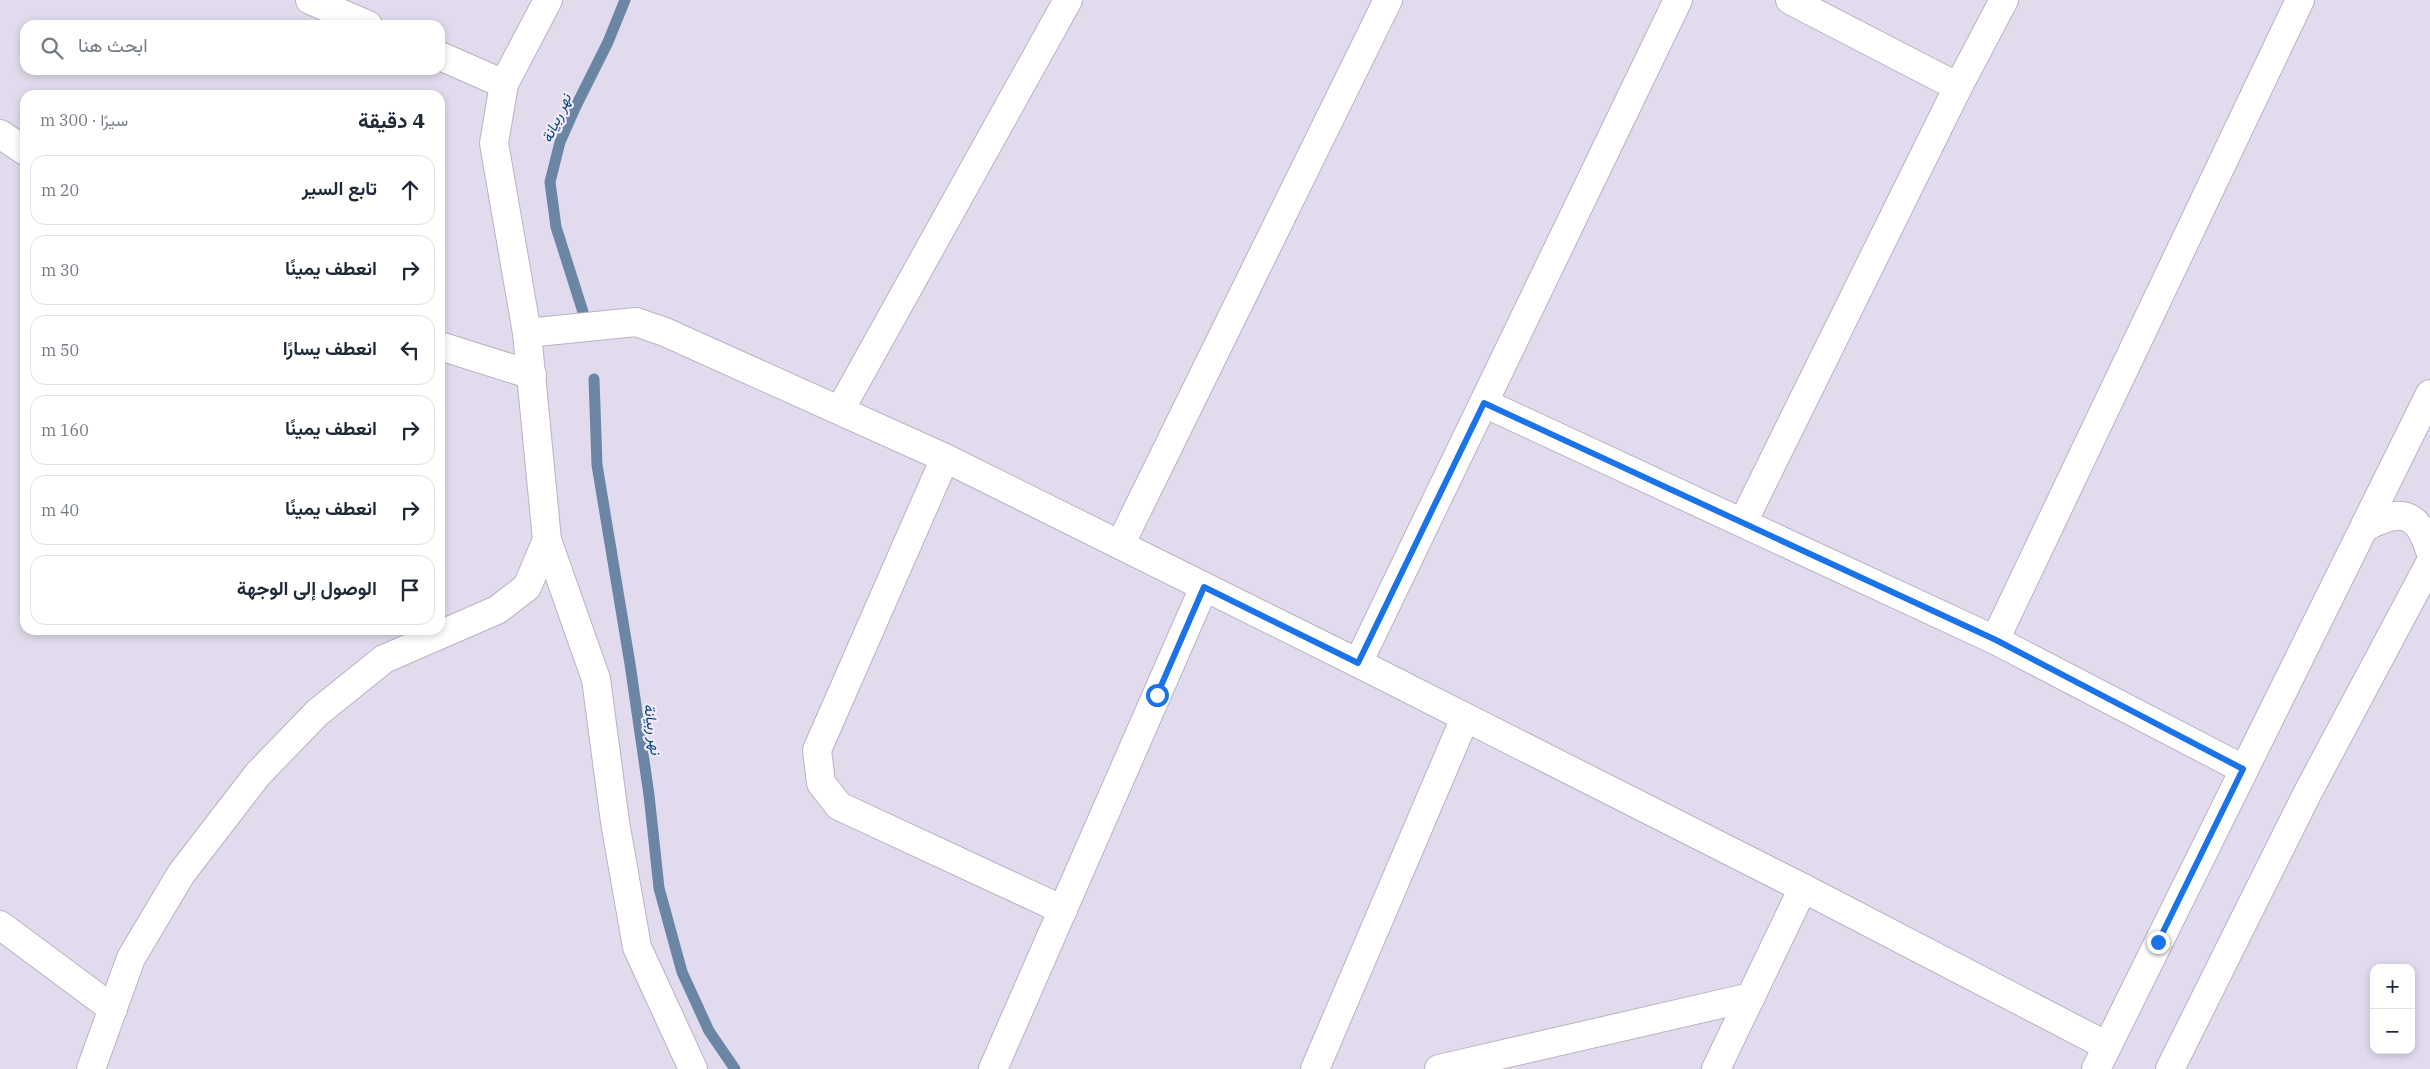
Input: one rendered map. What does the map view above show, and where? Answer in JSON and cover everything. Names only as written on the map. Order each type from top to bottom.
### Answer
[{"type":"street","points":[[310,0],[356,20]]},
{"type":"street","points":[[548,0],[504,84],[494,143],[527,333],[547,540],[596,679],[615,822],[637,947],[693,1069]]},
{"type":"street","points":[[840,410],[1068,0]]},
{"type":"street","points":[[1120,545],[1388,0]]},
{"type":"street","points":[[1358,663],[1678,0]]},
{"type":"street","points":[[1790,0],[1958,87]]},
{"type":"street","points":[[1743,522],[1958,87],[2004,0]]},
{"type":"street","points":[[1996,640],[2300,0]]},
{"type":"street","points":[[445,58],[504,84]]},
{"type":"street","points":[[0,134],[20,148]]},
{"type":"street","points":[[527,333],[636,322],[665,332],[945,458],[1358,663],[1803,888],[2101,1057],[2243,769],[2428,407]]},
{"type":"street","points":[[445,348],[532,375]]},
{"type":"street","points":[[1484,403],[1996,640],[2243,769]]},
{"type":"street","points":[[945,458],[817,750],[821,784],[839,806],[1063,910]]},
{"type":"street","points":[[2365,527],[2393,515],[2405,516],[2415,521],[2421,527],[2430,551]]},
{"type":"street","points":[[445,633],[497,610],[527,587],[547,540]]},
{"type":"street","points":[[2170,1069],[2307,794],[2430,563]]},
{"type":"street","points":[[993,1069],[1204,587]]},
{"type":"street","points":[[91,1069],[131,958],[180,874],[258,774],[317,713],[384,659],[439,635]]},
{"type":"street","points":[[1315,1069],[1465,718]]},
{"type":"street","points":[[1716,1069],[1803,888]]},
{"type":"street","points":[[0,925],[113,1009]]},
{"type":"street","points":[[1450,1068],[1750,997]]},
{"type":"waterway","name":"نهر ربيانة","points":[[583,312],[556,227],[550,182],[560,142],[608,42],[625,0]]},
{"type":"waterway","name":"نهر ربيانة","points":[[594,379],[597,465],[630,664],[649,795],[659,888],[682,972],[709,1031],[735,1069]]},
{"type":"route","points":[[1157,695],[1204,587],[1358,663],[1484,403],[1996,640],[2243,769],[2158,942]]}]
